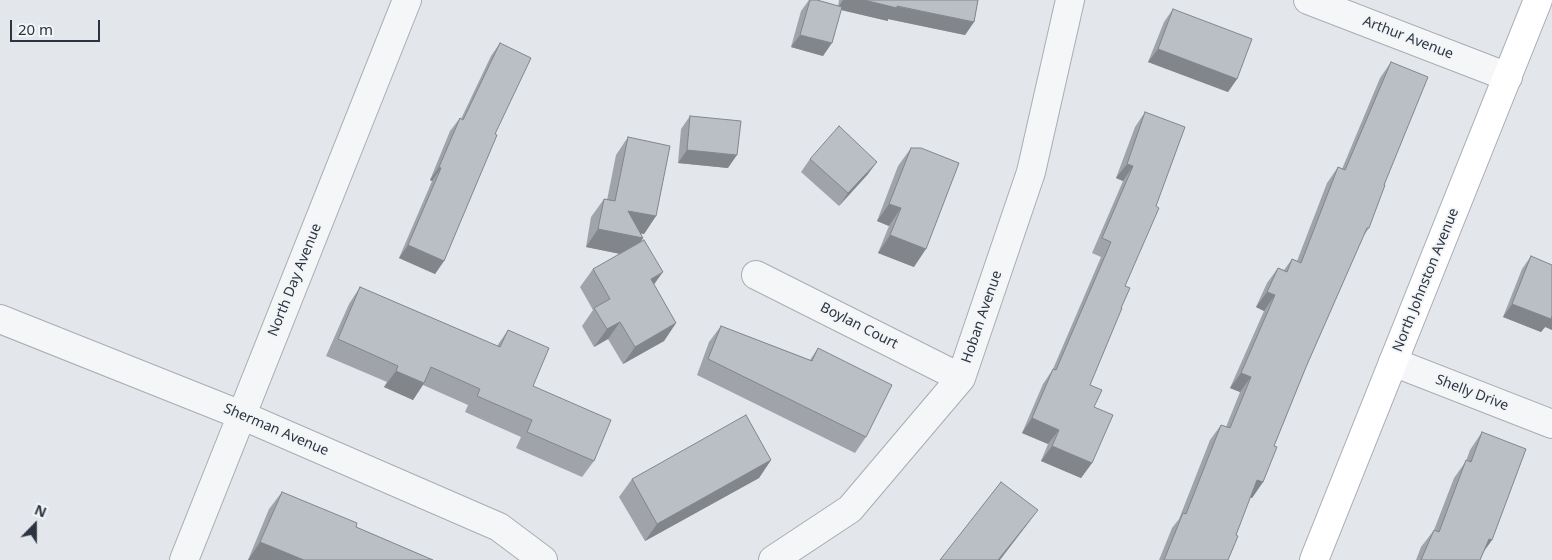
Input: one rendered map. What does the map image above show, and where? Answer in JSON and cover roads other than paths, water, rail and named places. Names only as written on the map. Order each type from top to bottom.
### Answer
[{"type":"street","name":"North Day Avenue","points":[[184,560],[407,0]]},
{"type":"street","name":"Hoban Avenue","points":[[773,560],[850,509],[961,378],[1031,172],[1070,0]]},
{"type":"street","name":"Arthur Avenue","points":[[1308,0],[1508,76]]},
{"type":"street","name":"North Johnston Avenue","points":[[1314,560],[1538,0]]},
{"type":"street","name":"Boylan Court","points":[[756,275],[961,378]]},
{"type":"street","name":"Sherman Avenue","points":[[0,319],[241,415],[500,527],[543,560]]},
{"type":"street","name":"Shelly Drive","points":[[1393,362],[1552,424]]}]
